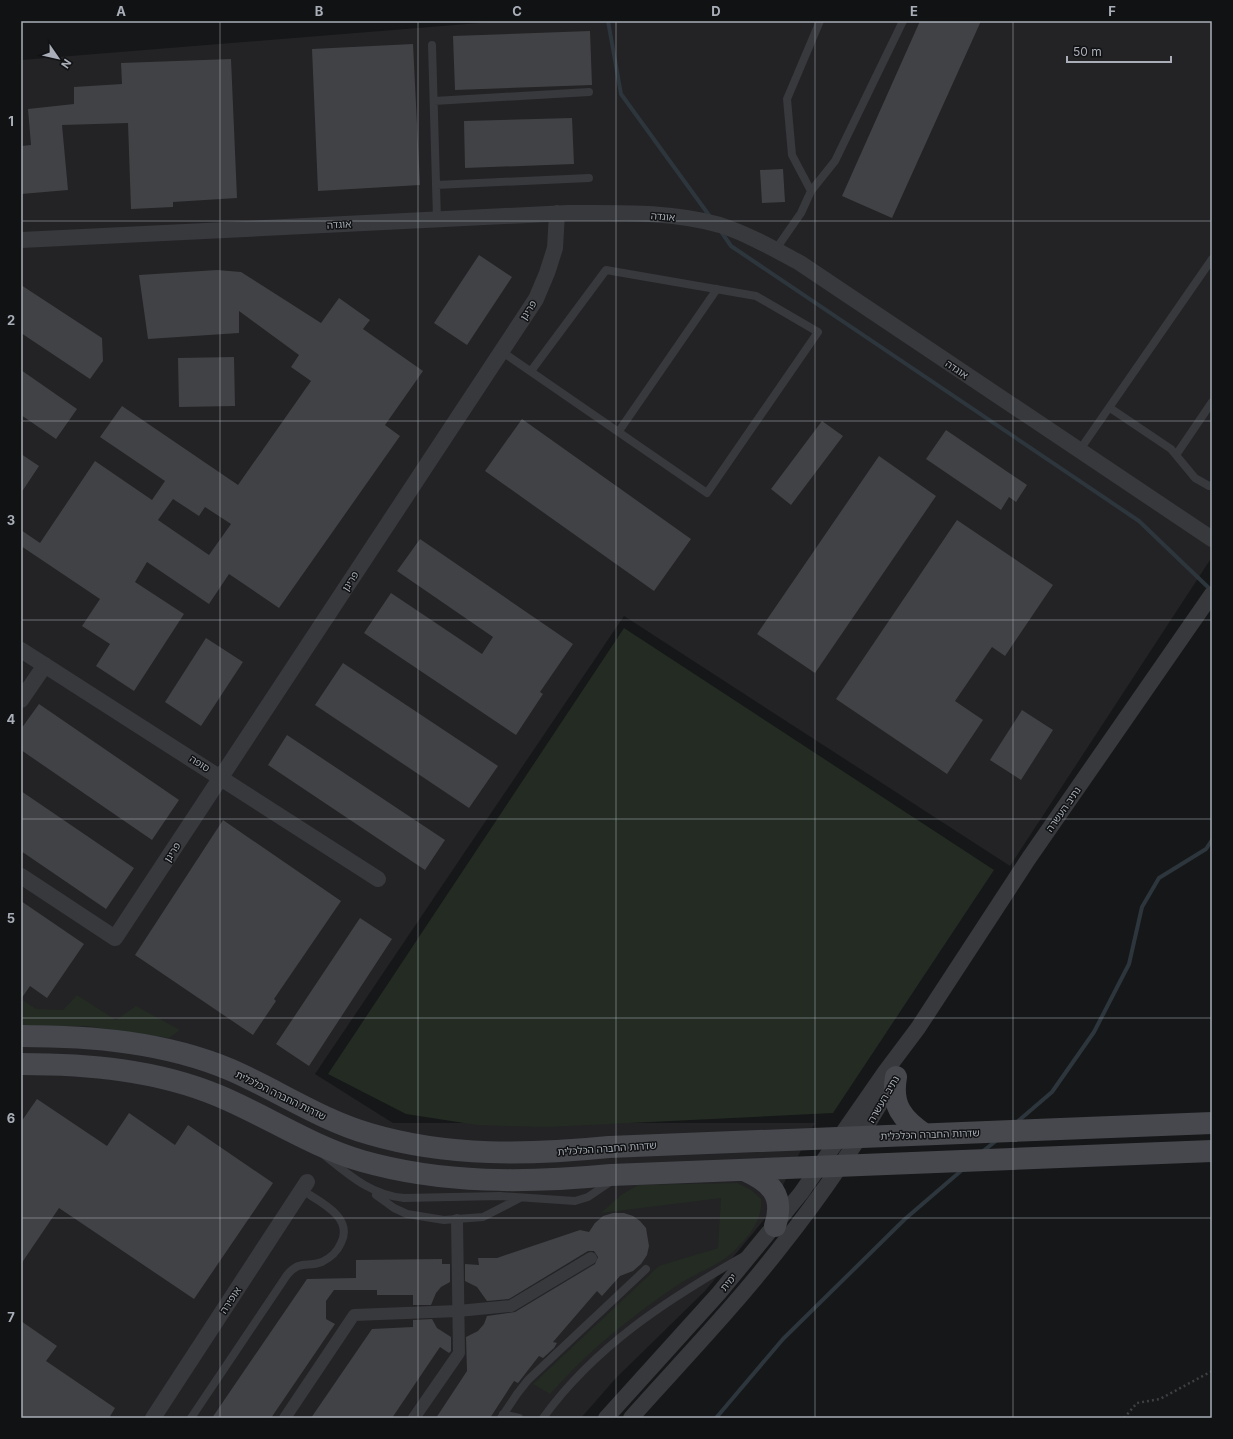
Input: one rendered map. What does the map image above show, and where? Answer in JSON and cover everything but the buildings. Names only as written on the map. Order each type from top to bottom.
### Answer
[{"type":"main road","name":"שדרות החברה הכלכלית","points":[[21,1036],[69,1036],[135,1044],[198,1059],[230,1070],[349,1127],[369,1134],[442,1149],[508,1153],[538,1153],[609,1147],[1212,1123]]},
{"type":"main road","points":[[21,1064],[67,1064],[130,1071],[178,1083],[219,1096],[296,1134],[361,1161],[438,1177],[508,1182],[620,1175],[1212,1151]]},
{"type":"main road","points":[[896,1077],[894,1095],[898,1107],[912,1126],[924,1134]]},
{"type":"main road","points":[[744,1170],[767,1182],[777,1195],[779,1214],[775,1226]]},
{"type":"street","name":"אוגדה","points":[[21,240],[557,213],[624,213],[673,216],[720,225],[776,250],[800,263],[1212,539]]},
{"type":"street","name":"פריגן","points":[[21,876],[115,938],[536,299],[548,273],[555,248],[557,213]]},
{"type":"street","name":"נתיב העשרה","points":[[850,1137],[885,1072],[918,1028],[1029,858],[1212,594]]},
{"type":"street","name":"סופה","points":[[21,650],[221,776],[378,879]]},
{"type":"street","points":[[21,700],[45,665]]},
{"type":"street","name":"נתיב העשרה","points":[[830,1166],[850,1137],[896,1077],[918,1028]]},
{"type":"street","name":"ימית","points":[[606,1418],[695,1320],[775,1226],[830,1166]]},
{"type":"street","name":"ימית","points":[[631,1418],[742,1295],[780,1249],[830,1166]]},
{"type":"street","name":"אופירה","points":[[153,1418],[305,1186]]},
{"type":"street","points":[[414,1418],[459,1353],[457,1220]]},
{"type":"street","points":[[285,1418],[354,1315],[458,1311],[511,1306],[591,1258]]},
{"type":"lane","points":[[811,191],[792,155],[787,99],[820,21]]},
{"type":"lane","points":[[776,250],[801,213],[811,191],[835,161],[903,21]]},
{"type":"lane","points":[[432,45],[436,220]]},
{"type":"lane","points":[[434,101],[589,92]]},
{"type":"lane","points":[[436,185],[589,178]]},
{"type":"lane","points":[[1079,451],[1212,259]]},
{"type":"lane","points":[[501,351],[708,493],[818,332],[756,296],[606,270],[531,371]]},
{"type":"lane","points":[[619,432],[717,289]]},
{"type":"lane","points":[[1176,455],[1212,402]]},
{"type":"lane","points":[[1110,408],[1171,449],[1195,478],[1208,486],[1212,485]]},
{"type":"lane","points":[[296,1134],[360,1184],[394,1208],[407,1214],[437,1219],[457,1220],[483,1217],[520,1198]]},
{"type":"lane","points":[[360,1184],[390,1197],[473,1196],[575,1201],[588,1197],[620,1175]]},
{"type":"lane","points":[[191,1418],[287,1275],[301,1264],[320,1263],[331,1257],[337,1251],[343,1238],[343,1222],[337,1214],[305,1186]]},
{"type":"lane","points":[[536,1418],[545,1415],[592,1362],[646,1317],[701,1280],[757,1249]]},
{"type":"lane","points":[[519,1418],[504,1417],[517,1394],[528,1380],[646,1269]]},
{"type":"path","points":[[1124,1418],[1137,1403],[1160,1399],[1212,1371]]},
{"type":"shaded area","points":[[504,21],[1212,21],[1212,557],[1010,866],[624,616],[315,1074],[393,1123],[815,1123],[767,1216],[705,1291],[616,1378],[581,1418],[21,1418],[21,60]]},
{"type":"shaded area","points":[[624,628],[994,870],[833,1113],[547,1127],[477,1125],[406,1114],[328,1074]]},
{"type":"shaded area","points":[[77,995],[116,1020],[136,1006],[180,1030],[169,1038],[87,1026],[21,1026],[21,999],[36,1009],[63,1010]]},
{"type":"shaded area","points":[[737,1183],[751,1190],[761,1199],[761,1207],[757,1222],[753,1229],[732,1253],[720,1262],[679,1284],[632,1318],[588,1355],[550,1394],[533,1384],[659,1266],[718,1248],[721,1198],[601,1213],[621,1195],[638,1185]]},
{"type":"waterway","points":[[608,21],[621,94],[711,218]]},
{"type":"waterway","points":[[720,230],[731,246],[1139,521],[1211,590]]},
{"type":"waterway","points":[[1017,1122],[1052,1092],[1094,1032],[1129,964],[1142,907],[1159,878],[1206,849],[1212,840]]},
{"type":"waterway","points":[[982,1152],[997,1140]]},
{"type":"waterway","points":[[716,1418],[783,1339],[905,1219],[962,1170]]}]
